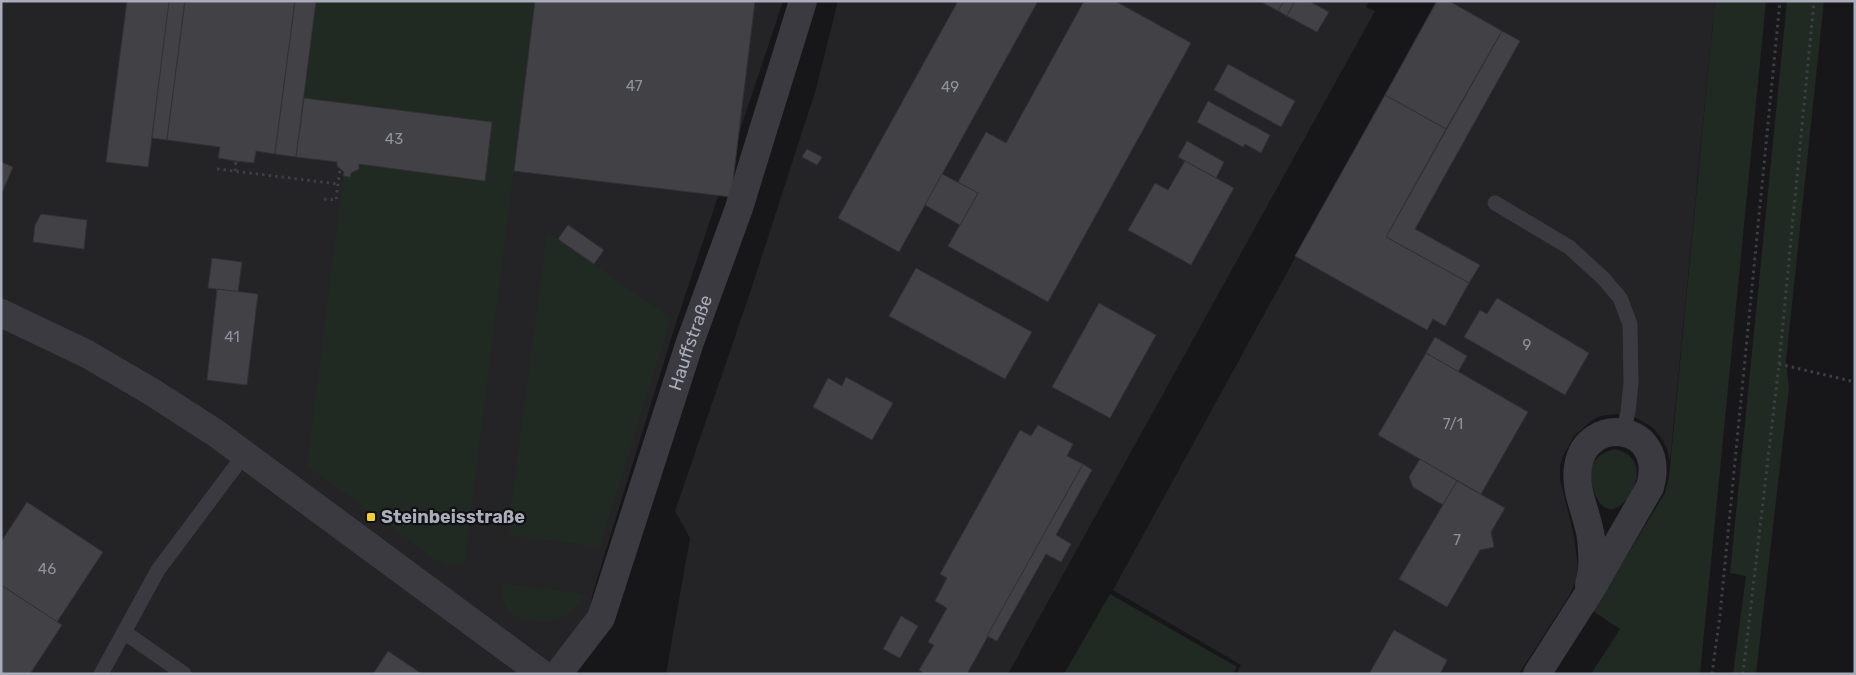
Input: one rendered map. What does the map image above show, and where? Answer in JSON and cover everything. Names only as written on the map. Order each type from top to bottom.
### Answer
[{"type":"street","name":"Hauffstraße","points":[[558,674],[601,618],[690,342],[738,208],[803,1]]},
{"type":"street","points":[[1,313],[87,354],[152,392],[217,434],[542,674]]},
{"type":"street","points":[[1538,674],[1590,591],[1650,487],[1654,476],[1652,455],[1641,441],[1628,433],[1616,432],[1598,436],[1587,447],[1579,460],[1577,468],[1578,486],[1593,554],[1592,571],[1588,587],[1590,591]]},
{"type":"lane","points":[[1495,203],[1569,247],[1620,298],[1630,324],[1631,383],[1628,412],[1623,432]]},
{"type":"lane","points":[[100,674],[158,570],[244,454]]},
{"type":"lane","points":[[124,632],[184,674]]},
{"type":"path","points":[[1712,674],[1720,615],[1780,1]]},
{"type":"path","points":[[1743,674],[1779,364],[1814,1]]},
{"type":"path","points":[[235,171],[236,161]]},
{"type":"path","points":[[324,199],[336,200],[340,168]]},
{"type":"path","points":[[217,169],[338,184]]},
{"type":"path","points":[[1779,364],[1855,382]]},
{"type":"shaded area","points":[[1,1],[783,1],[676,323],[593,592],[577,674],[1,674]]},
{"type":"shaded area","points":[[316,1],[535,1],[465,562],[445,567],[307,466],[343,176],[350,177],[351,173],[359,169],[359,164],[484,181],[492,122],[304,98]]},
{"type":"shaded area","points":[[838,1],[1369,1],[1366,7],[1375,11],[1008,674],[666,674],[690,538],[675,511],[749,296],[816,89]]},
{"type":"shaded area","points":[[1436,1],[1715,1],[1670,461],[1667,448],[1660,436],[1652,427],[1633,416],[1615,414],[1600,416],[1591,421],[1574,436],[1563,456],[1560,466],[1560,479],[1574,536],[1578,568],[1575,583],[1569,596],[1519,674],[1236,674],[1241,665],[1113,590]]},
{"type":"shaded area","points":[[1715,1],[1766,1],[1700,674],[1591,674],[1620,629],[1593,611],[1665,493],[1669,477]]},
{"type":"shaded area","points":[[1787,1],[1824,1],[1786,361],[1789,388],[1756,674],[1733,674],[1746,576],[1730,573]]},
{"type":"shaded area","points":[[547,231],[671,318],[600,547],[507,535]]},
{"type":"shaded area","points":[[1615,449],[1628,455],[1635,463],[1637,473],[1631,494],[1625,502],[1610,509],[1600,503],[1596,497],[1591,469],[1600,456],[1605,452]]},
{"type":"shaded area","points":[[501,583],[586,594],[569,614],[548,622],[540,622],[525,620],[512,614],[507,609],[502,597]]},
{"type":"shaded area","points":[[1110,594],[1237,667],[1233,674],[1064,674]]},
{"type":"building","points":[[127,1],[170,1],[148,167],[106,162]]},
{"type":"building","points":[[169,1],[185,1],[167,140],[152,138]]},
{"type":"building","points":[[185,1],[295,1],[275,154],[256,151],[254,163],[236,161],[218,158],[220,147],[167,140]]},
{"type":"building","points":[[295,1],[316,1],[296,157],[275,154]]},
{"type":"building","points":[[535,1],[755,1],[731,197],[514,171]]},
{"type":"building","points":[[958,1],[1038,1],[899,252],[838,218]]},
{"type":"building","points":[[1084,1],[1115,1],[1191,43],[1048,302],[948,246],[978,193],[958,182],[986,132],[1006,143]]},
{"type":"building","points":[[1264,1],[1284,1],[1278,11],[1263,3]]},
{"type":"building","points":[[1284,1],[1295,1],[1287,16],[1278,11]]},
{"type":"building","points":[[1295,1],[1309,1],[1329,12],[1317,32],[1287,16]]},
{"type":"building","points":[[1437,1],[1449,1],[1502,31],[1446,129],[1385,95]]},
{"type":"building","points":[[1502,31],[1520,41],[1415,229],[1480,265],[1469,283],[1386,237]]},
{"type":"building","points":[[1228,64],[1295,101],[1281,127],[1214,90]]},
{"type":"building","points":[[1385,95],[1446,129],[1386,237],[1469,283],[1445,326],[1433,319],[1427,330],[1295,256]]},
{"type":"building","points":[[304,98],[492,122],[485,181],[359,164],[359,169],[351,173],[350,177],[343,176],[344,172],[337,166],[337,162],[296,157]]},
{"type":"building","points":[[1208,101],[1270,135],[1261,153],[1245,144],[1243,147],[1197,122]]},
{"type":"building","points":[[1187,141],[1224,162],[1216,178],[1178,157]]},
{"type":"building","points":[[807,149],[822,157],[817,165],[802,157]]},
{"type":"building","points":[[1185,161],[1234,188],[1191,265],[1128,230],[1155,183],[1168,190]]},
{"type":"building","points":[[1,162],[13,167],[1,195]]},
{"type":"building","points":[[942,174],[978,193],[960,225],[925,205]]},
{"type":"building","points":[[41,214],[87,220],[84,249],[33,242],[35,225]]},
{"type":"building","points":[[568,225],[604,250],[594,264],[558,239]]},
{"type":"building","points":[[212,258],[242,262],[238,292],[208,288]]},
{"type":"building","points":[[916,268],[1032,332],[1005,379],[889,316]]},
{"type":"building","points":[[217,289],[258,294],[247,385],[207,380]]},
{"type":"building","points":[[1497,298],[1589,353],[1565,395],[1464,337],[1480,310],[1487,314]]},
{"type":"building","points":[[1099,303],[1156,335],[1110,418],[1052,387]]},
{"type":"building","points":[[1435,337],[1467,356],[1458,372],[1426,353]]},
{"type":"building","points":[[1426,353],[1528,412],[1481,494],[1378,435]]},
{"type":"building","points":[[846,377],[893,403],[872,440],[813,407],[828,378],[842,386]]},
{"type":"building","points":[[1038,425],[1073,444],[1067,456],[1083,464],[967,674],[925,674],[919,670],[934,645],[928,642],[947,608],[935,601],[947,578],[940,574],[1020,430],[1031,436]]},
{"type":"building","points":[[1420,459],[1457,481],[1443,505],[1413,487],[1409,477]]},
{"type":"building","points":[[1083,464],[1092,470],[1056,535],[1071,544],[1061,562],[1046,554],[997,641],[987,636]]},
{"type":"building","points":[[1457,481],[1505,508],[1491,532],[1494,547],[1480,550],[1447,607],[1399,579]]},
{"type":"building","points":[[27,502],[103,552],[57,622],[1,585],[1,542]]},
{"type":"building","points":[[1,585],[62,625],[30,674],[1,674]]},
{"type":"building","points":[[901,616],[918,626],[900,658],[883,649]]},
{"type":"building","points":[[1394,630],[1447,660],[1440,674],[1369,674]]},
{"type":"building","points":[[388,651],[422,674],[373,674]]},
{"type":"place","name":"Steinbeisstraße","points":[[371,517]]}]
